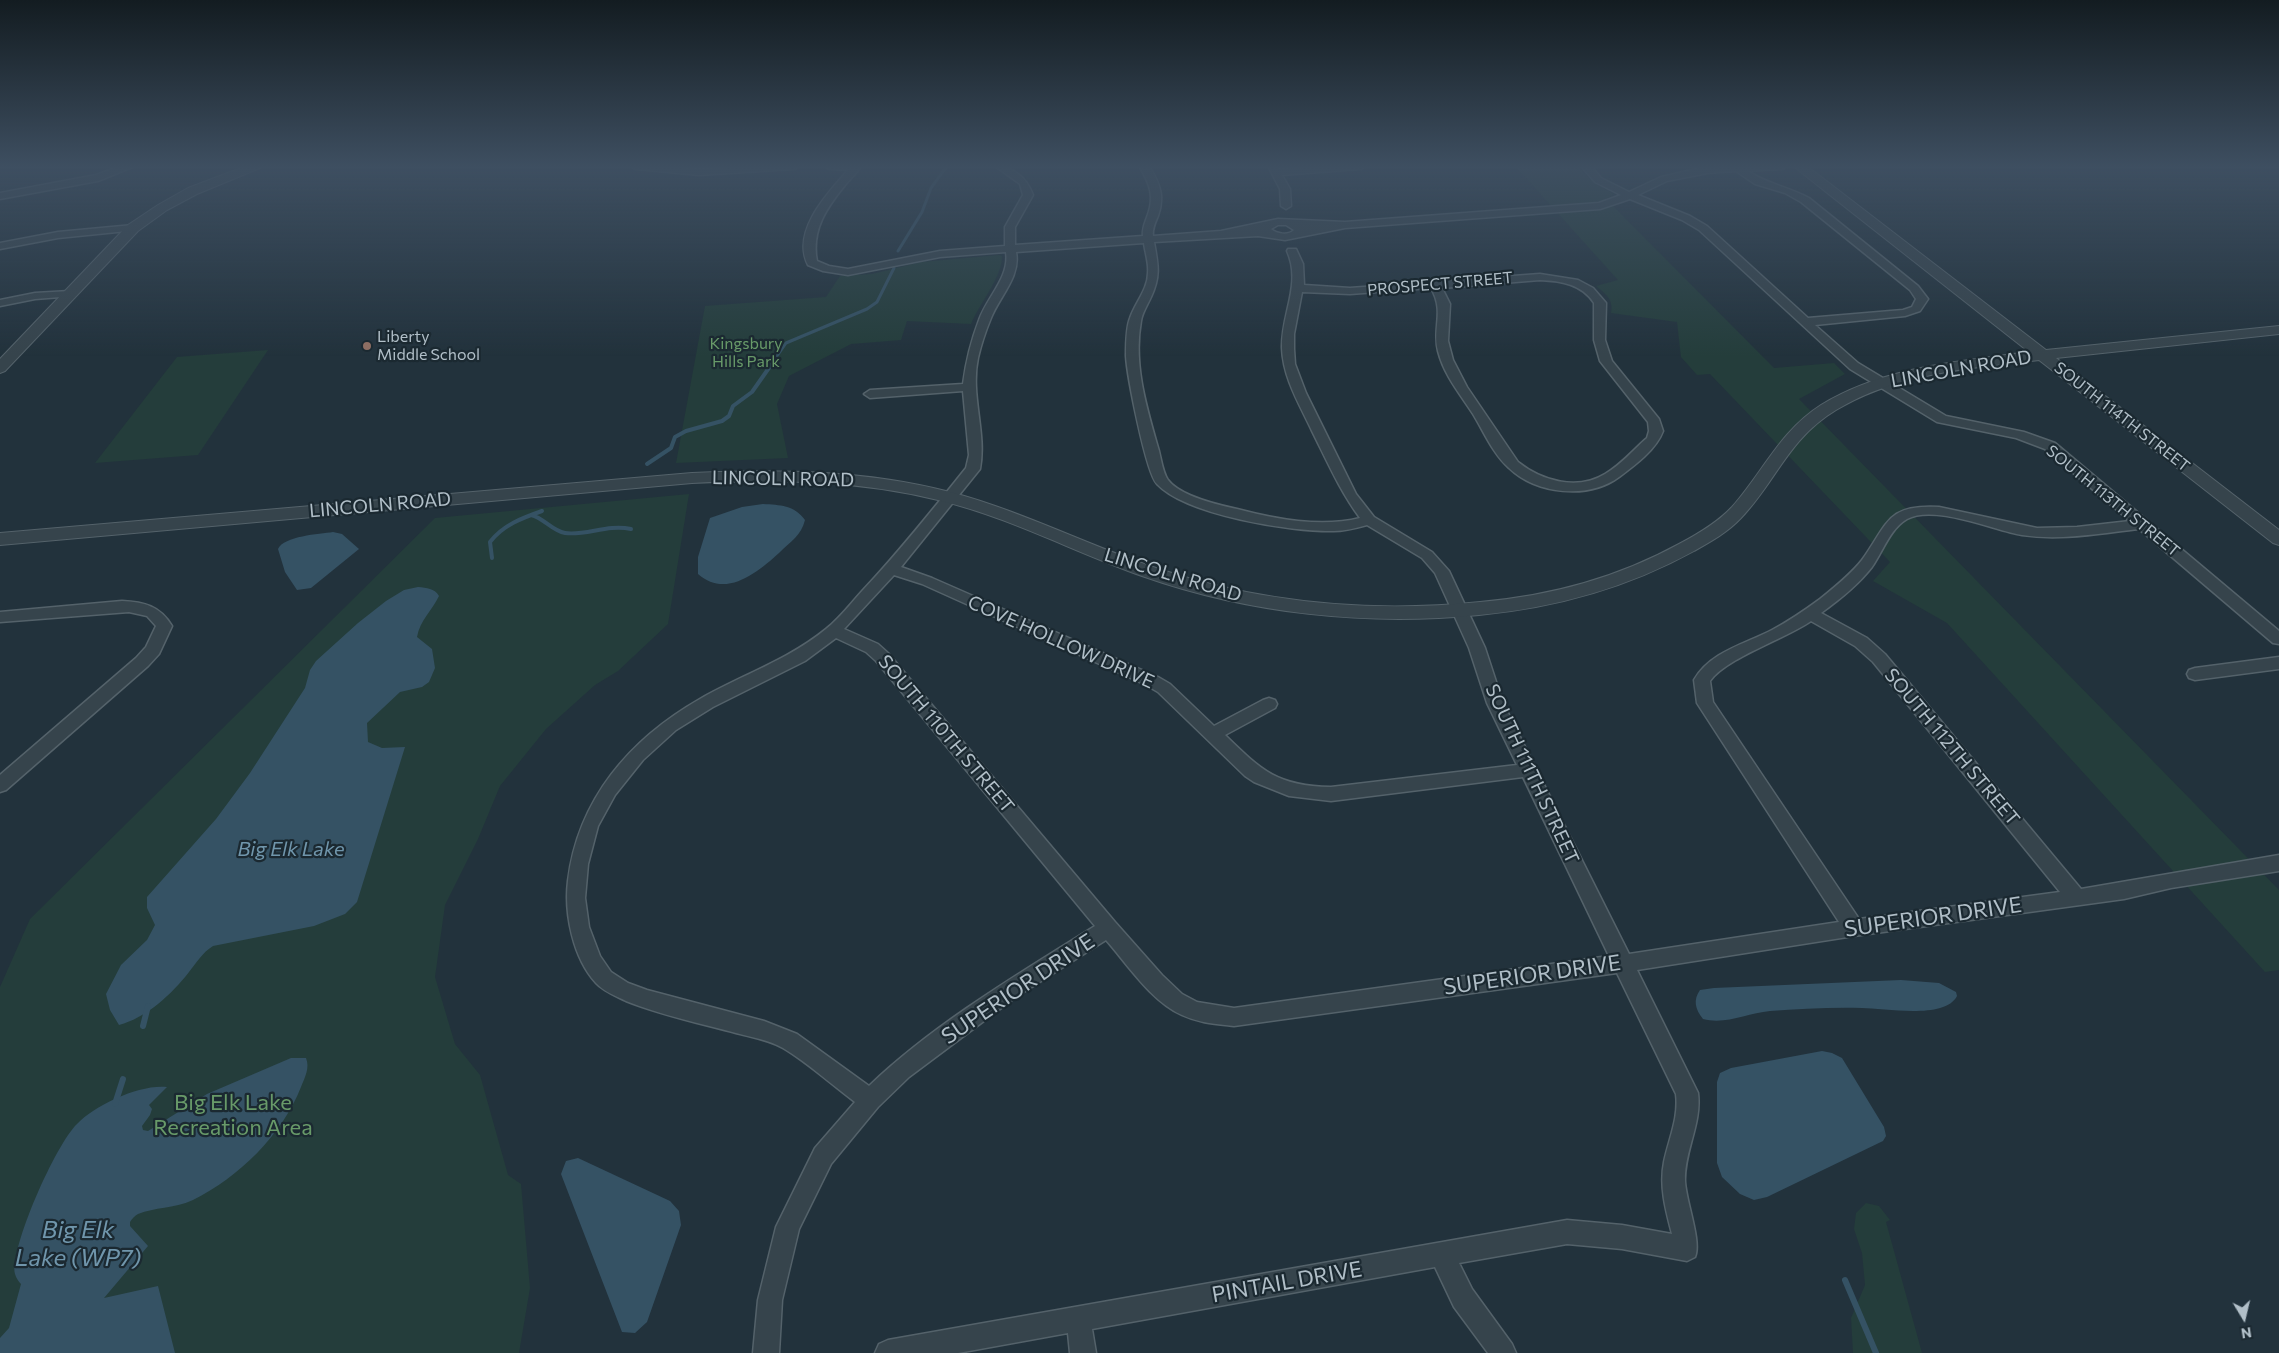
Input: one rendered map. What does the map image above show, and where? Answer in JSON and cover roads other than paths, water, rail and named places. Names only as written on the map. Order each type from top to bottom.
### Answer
[{"type":"street","points":[[0,246],[58,235],[121,229]]},
{"type":"street","points":[[0,368],[132,229]]},
{"type":"street","points":[[815,229],[809,254],[812,263],[827,269],[848,272],[865,270],[920,257],[1221,234],[1275,236],[1294,229]]},
{"type":"street","points":[[870,1100],[790,1041],[764,1031],[645,999],[621,990],[604,978],[592,960],[579,927],[575,898],[579,864],[589,826],[609,790],[637,755],[670,726],[706,703],[799,657],[834,631],[890,569],[973,469],[976,461],[969,388],[976,342],[987,313],[1012,268],[1010,229]]},
{"type":"street","points":[[1147,229],[1154,273],[1150,288],[1135,319],[1132,355],[1138,400],[1161,481],[1170,490],[1187,498],[1264,519],[1326,527],[1341,527],[1369,520]]},
{"type":"street","points":[[1221,234],[1244,229]]},
{"type":"street","points":[[1266,229],[1292,250]]},
{"type":"street","name":"SOUTH 111TH STREET","points":[[1294,229],[1292,250],[1299,272],[1298,288],[1288,334],[1290,364],[1300,393],[1350,495],[1369,520],[1427,555],[1436,562],[1446,578],[1477,648],[1494,703],[1687,1093],[1689,1113],[1674,1172],[1677,1208],[1687,1249]]},
{"type":"street","name":"SOUTH 113TH STREET","points":[[1704,229],[1854,366],[1942,419],[2019,435],[2050,446],[2279,639]]},
{"type":"street","points":[[1805,322],[1896,314],[1911,312],[1919,307],[1922,299],[1914,288],[1841,229]]},
{"type":"street","name":"SOUTH 114TH STREET","points":[[1883,229],[2279,523]]},
{"type":"street","name":"SOUTH 114TH STREET","points":[[1892,229],[2279,539]]},
{"type":"street","name":"PROSPECT STREET","points":[[1298,288],[1345,291],[1540,276],[1561,279],[1581,285],[1594,294],[1600,303],[1598,322],[1600,345],[1605,360],[1652,419],[1656,428],[1653,440],[1612,476],[1595,484],[1584,486],[1560,485],[1536,479],[1518,468],[1508,458],[1448,361],[1442,341],[1445,305],[1435,285]]},
{"type":"street","points":[[0,303],[35,296],[70,294]]},
{"type":"street","name":"LINCOLN ROAD","points":[[0,539],[724,476],[801,477],[851,480],[902,487],[950,498],[999,513],[1153,573],[1220,592],[1295,606],[1332,610],[1414,613],[1461,611],[1515,605],[1596,587],[1674,556],[1733,517],[1801,428],[1831,406],[1882,382],[1934,370],[2049,354],[2279,330]]},
{"type":"street","points":[[870,394],[969,388]]},
{"type":"street","points":[[1854,928],[1705,703],[1702,680],[1709,670],[1721,661],[1811,614],[1862,568],[1895,520],[1911,512],[1929,510],[2018,530],[2036,532],[2062,532],[2143,524]]},
{"type":"street","name":"COVE HOLLOW DRIVE","points":[[890,569],[927,581],[1152,681],[1164,688],[1258,776],[1283,788],[1313,793],[1344,792],[1527,770]]},
{"type":"street","points":[[0,617],[122,606],[151,610],[160,616],[164,626],[161,638],[142,662],[0,785]]},
{"type":"street","name":"SOUTH 112TH STREET","points":[[1811,614],[1861,642],[1879,658],[2077,898]]},
{"type":"street","name":"SOUTH 110TH STREET","points":[[834,631],[872,648],[882,657],[1108,928]]},
{"type":"street","points":[[2195,674],[2279,663]]},
{"type":"street","points":[[1213,734],[1269,704]]},
{"type":"street","name":"SUPERIOR DRIVE","points":[[766,1353],[770,1300],[788,1227],[822,1156],[870,1100],[901,1070],[1010,990],[1108,928],[1169,994],[1184,1006],[1204,1014],[1234,1017],[2077,898],[2124,891],[2210,873],[2279,863]]},
{"type":"street","name":"PINTAIL DRIVE","points":[[888,1353],[1567,1232],[1622,1237],[1687,1249]]},
{"type":"street","points":[[1442,1255],[1463,1298],[1503,1353]]},
{"type":"street","points":[[1078,1318],[1082,1353]]},
{"type":"water","points":[[763,504],[786,507],[801,515],[805,520],[795,538],[752,575],[741,580],[720,584],[709,581],[698,574],[698,557],[710,518],[742,507]]},
{"type":"water","points":[[333,532],[342,534],[359,549],[311,588],[297,590],[285,572],[278,549],[294,538]]},
{"type":"water","name":"Big Elk Lake","points":[[418,587],[433,590],[439,596],[423,621],[417,637],[432,649],[435,668],[429,682],[422,687],[400,692],[367,723],[368,742],[382,748],[405,747],[357,902],[345,914],[314,926],[213,946],[203,955],[175,989],[158,1004],[139,1017],[119,1025],[110,1010],[106,994],[121,965],[147,940],[155,925],[147,908],[147,897],[216,819],[250,773],[305,688],[310,670],[316,661],[358,623],[386,601],[404,590]]},
{"type":"water","points":[[1901,980],[1939,983],[1956,992],[1957,996],[1950,1003],[1940,1008],[1927,1010],[1899,1011],[1872,1008],[1804,1009],[1761,1012],[1720,1021],[1703,1019],[1698,1012],[1696,1004],[1696,997],[1700,990],[1714,988]]},
{"type":"water","points":[[1822,1051],[1842,1058],[1884,1127],[1886,1136],[1883,1141],[1767,1197],[1754,1200],[1740,1194],[1722,1177],[1717,1163],[1717,1082],[1720,1073],[1731,1068]]},
{"type":"water","name":"Big Elk Lake (WP7)","points":[[291,1058],[306,1058],[307,1069],[305,1076],[293,1105],[283,1122],[257,1153],[210,1191],[178,1205],[138,1214],[130,1222],[130,1226],[148,1246],[104,1298],[158,1286],[175,1353],[0,1353],[0,1338],[9,1328],[21,1284],[15,1274],[15,1261],[27,1220],[47,1173],[68,1135],[77,1124],[106,1103],[131,1092],[156,1087],[167,1087],[149,1105],[152,1109],[150,1115],[142,1126],[143,1130],[148,1131],[207,1094]]},
{"type":"water","points":[[578,1158],[670,1201],[679,1211],[681,1225],[647,1322],[635,1333],[622,1332],[561,1174],[566,1161]]},
{"type":"waterway","points":[[898,251],[911,229]]},
{"type":"waterway","points":[[770,366],[786,343],[867,309],[877,302],[894,268]]},
{"type":"waterway","points":[[647,464],[671,448],[675,437],[686,431],[722,421],[729,416],[733,406],[752,392],[771,365]]},
{"type":"waterway","points":[[492,558],[490,542],[495,536],[513,523],[542,511]]},
{"type":"waterway","points":[[531,515],[556,530],[565,533],[581,533],[614,528],[631,529]]},
{"type":"waterway","points":[[143,1026],[148,1006]]},
{"type":"waterway","points":[[115,1104],[123,1079]]},
{"type":"waterway","points":[[1845,1280],[1876,1353]]},
{"type":"place","name":"Liberty Middle School","points":[[367,346]]},
{"type":"park label","name":"Kingsbury Hills Park","points":[[746,353]]},
{"type":"park label","name":"Big Elk Lake Recreation Area","points":[[233,1116]]}]
